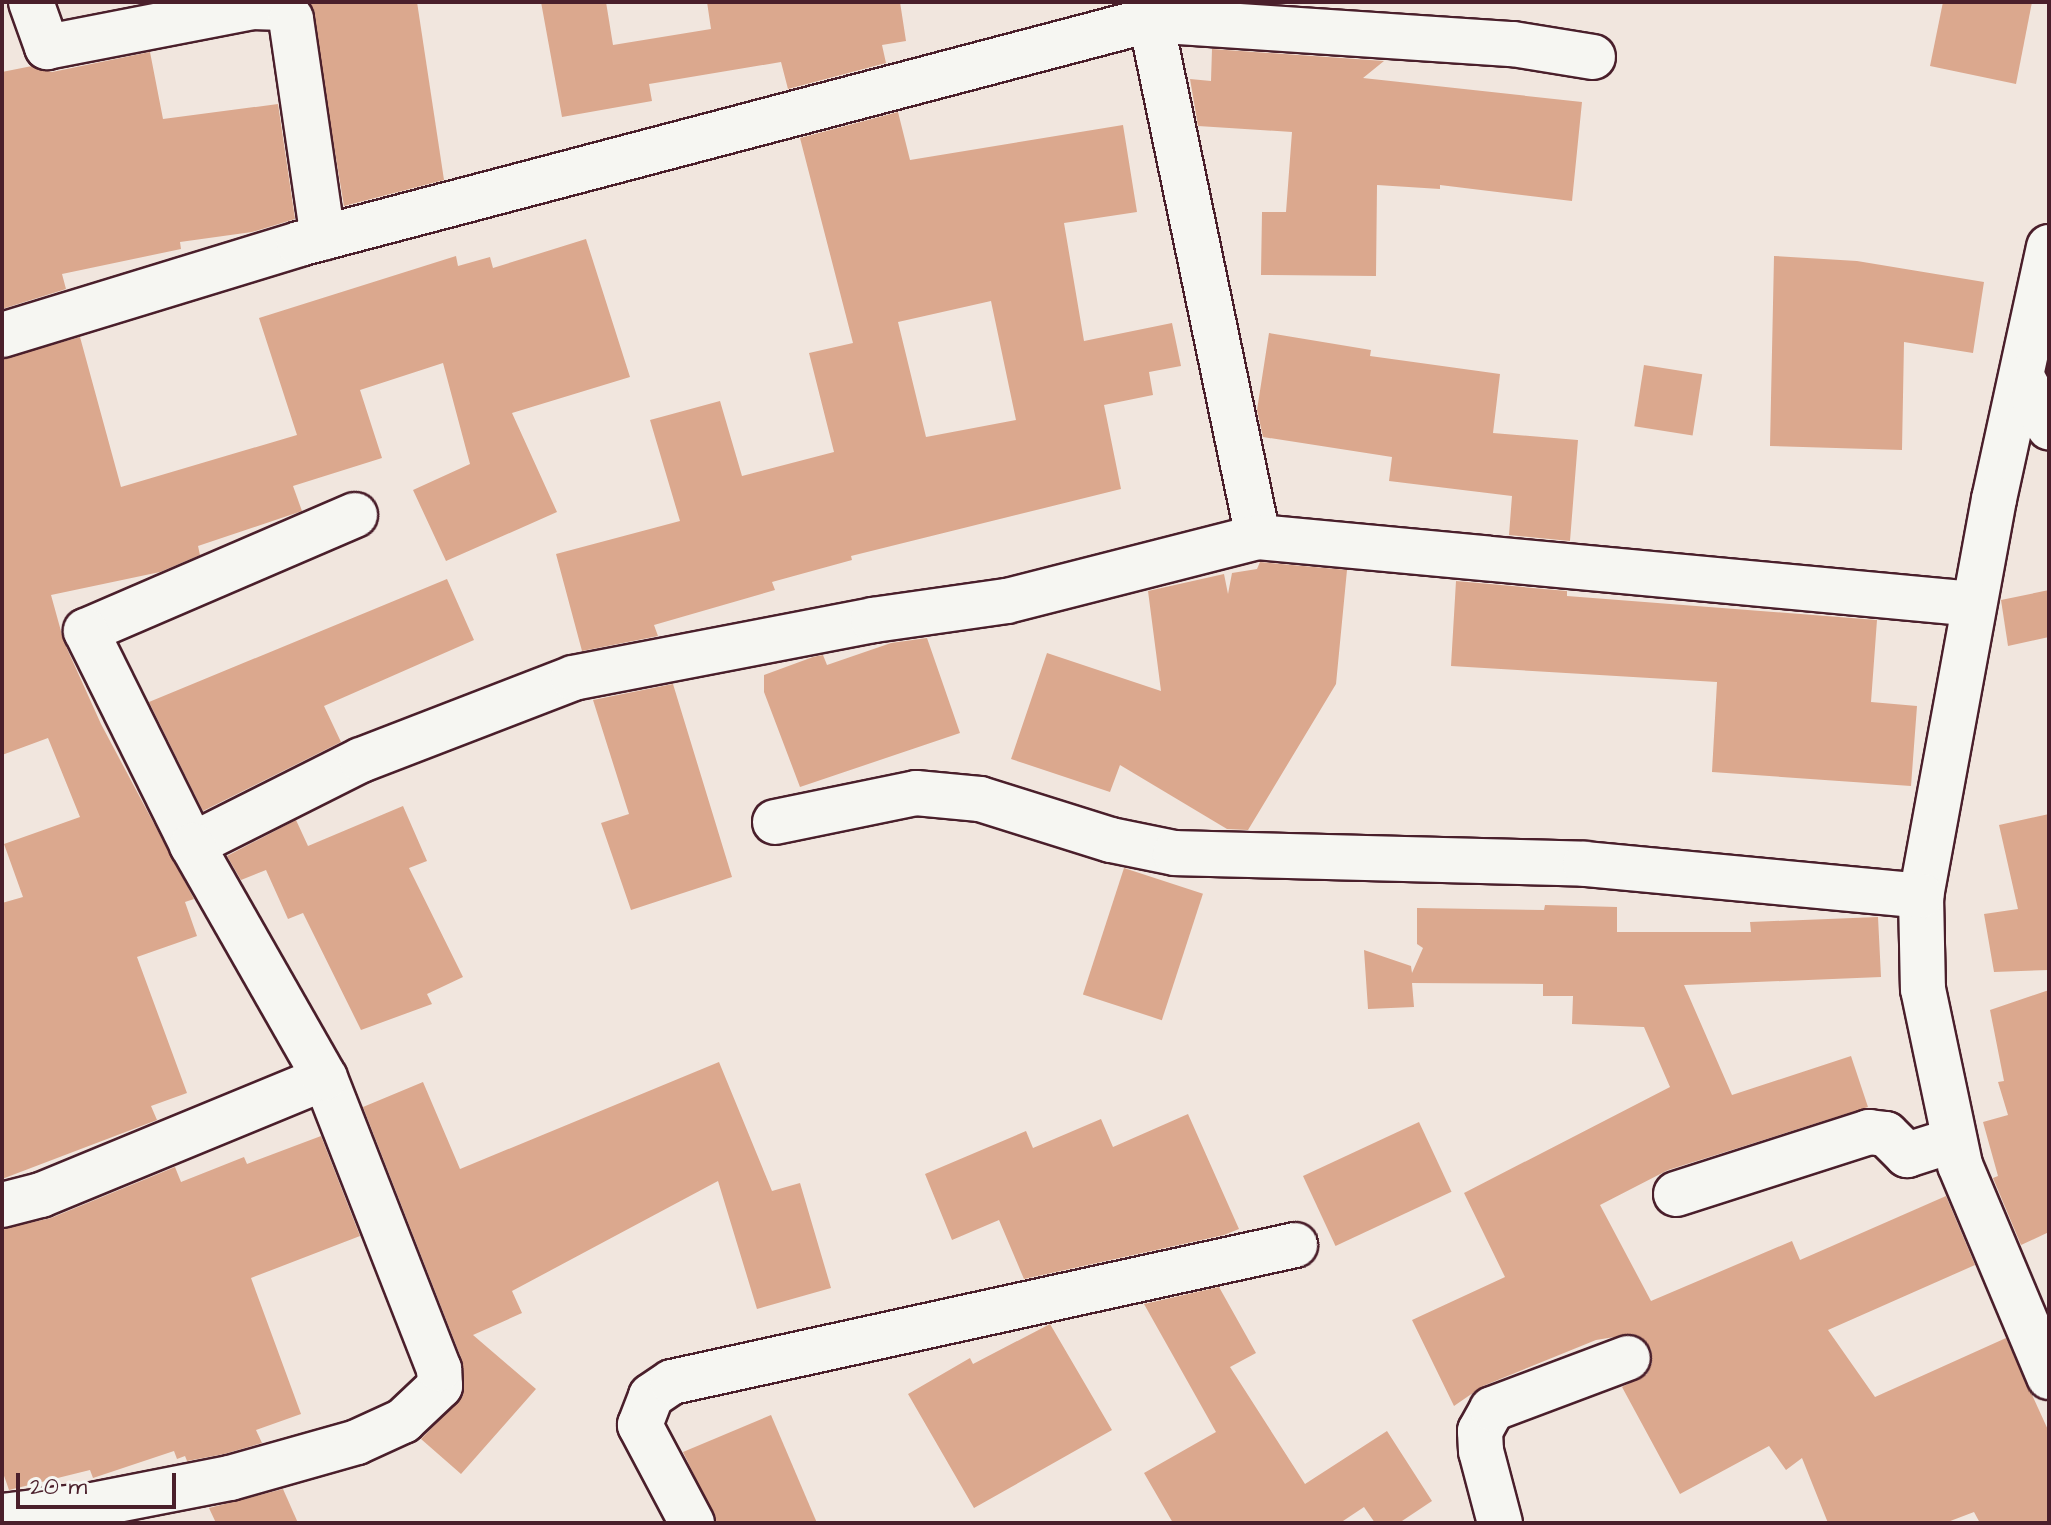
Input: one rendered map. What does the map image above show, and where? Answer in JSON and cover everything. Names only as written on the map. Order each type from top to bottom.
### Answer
[{"type":"street","points":[[31,2],[47,47],[252,7],[284,8],[291,19],[323,238]]},
{"type":"street","points":[[1148,11],[1258,537]]},
{"type":"street","points":[[2,335],[323,238],[1148,11],[1513,44],[1593,57]]},
{"type":"street","points":[[2049,247],[1973,604],[1921,896],[1923,989],[1954,1140],[2021,1319],[2049,1377]]},
{"type":"street","points":[[2023,379],[2049,427]]},
{"type":"street","points":[[2,1516],[92,1505],[230,1478],[357,1442],[403,1421],[432,1398],[440,1386],[439,1369],[325,1078],[192,845],[86,631],[355,515]]},
{"type":"street","points":[[192,845],[361,760],[573,678],[873,620],[1007,601],[1258,537],[1973,604]]},
{"type":"street","points":[[775,822],[858,801],[916,793],[980,799],[1111,840],[1175,853],[1585,864],[1921,896]]},
{"type":"street","points":[[2,1205],[41,1195],[325,1078]]},
{"type":"street","points":[[1676,1194],[1869,1132],[1886,1134],[1907,1155],[1954,1140]]},
{"type":"street","points":[[692,1523],[640,1425],[651,1396],[672,1382],[1295,1245]]},
{"type":"street","points":[[1500,1523],[1481,1451],[1480,1431],[1492,1409],[1628,1358]]},
{"type":"building","points":[[310,2],[417,2],[444,180],[344,206]]},
{"type":"building","points":[[541,2],[606,2],[613,45],[711,29],[707,2],[900,2],[906,41],[882,45],[886,63],[788,89],[781,62],[649,84],[652,101],[562,117]]},
{"type":"building","points":[[1943,2],[2032,2],[2016,84],[1930,66]]},
{"type":"building","points":[[1212,49],[1384,61],[1363,78],[1582,102],[1572,201],[1440,185],[1440,189],[1377,185],[1376,276],[1261,275],[1262,212],[1286,212],[1292,132],[1198,126],[1190,79],[1211,81]]},
{"type":"building","points":[[150,52],[163,119],[278,104],[295,219],[252,232],[180,242],[181,249],[62,274],[66,289],[2,309],[2,72],[32,66],[52,72]]},
{"type":"building","points":[[898,112],[910,160],[1123,125],[1137,212],[1064,223],[1084,341],[1172,323],[1181,366],[1149,372],[1153,395],[1104,405],[1121,489],[851,556],[852,560],[772,582],[775,590],[654,625],[658,636],[582,651],[556,554],[680,521],[650,420],[720,401],[742,476],[834,452],[809,353],[853,343],[800,138]],"holes":[[[991,301],[1016,420],[926,437],[898,322]]]},
{"type":"building","points":[[586,239],[630,377],[512,413],[557,512],[446,561],[413,490],[470,464],[443,363],[360,390],[382,458],[293,486],[302,511],[198,546],[200,555],[160,572],[51,595],[64,642],[101,724],[194,899],[185,902],[197,936],[137,957],[187,1093],[151,1106],[157,1120],[2,1179],[2,903],[23,897],[4,844],[80,817],[48,738],[2,755],[2,359],[80,337],[121,487],[297,435],[259,318],[456,256],[458,266],[490,257],[493,268]]},
{"type":"building","points":[[1774,256],[1857,261],[1984,282],[1973,353],[1904,342],[1902,450],[1770,446]]},
{"type":"building","points":[[1269,333],[1371,350],[1370,356],[1500,374],[1493,433],[1578,440],[1570,541],[1509,535],[1512,496],[1389,481],[1392,457],[1263,437],[1257,410]]},
{"type":"building","points":[[1644,365],[1702,374],[1693,435],[1634,426]]},
{"type":"building","points":[[1260,562],[1347,570],[1336,684],[1248,830],[1227,829],[1120,765],[1110,792],[1011,759],[1047,653],[1161,691],[1148,591],[1224,574],[1228,594],[1232,573],[1257,569]]},
{"type":"building","points":[[447,579],[474,640],[324,706],[341,742],[203,811],[149,702]]},
{"type":"building","points":[[1456,581],[1567,591],[1567,596],[1877,620],[1871,702],[1917,706],[1911,786],[1712,772],[1717,682],[1451,666]]},
{"type":"building","points":[[2049,590],[2049,637],[2008,646],[2001,600]]},
{"type":"building","points":[[927,638],[960,733],[800,787],[764,692],[764,675],[813,657],[823,655],[827,665],[891,643]]},
{"type":"building","points":[[673,684],[732,877],[631,910],[601,823],[629,814],[593,700]]},
{"type":"building","points":[[403,806],[427,861],[409,868],[463,977],[427,994],[432,1004],[361,1030],[303,913],[288,919],[266,870],[241,880],[227,856],[296,820],[308,846]]},
{"type":"building","points":[[2049,814],[2049,970],[1994,972],[1984,914],[2018,909],[1999,825]]},
{"type":"building","points":[[1124,868],[1203,894],[1162,1020],[1083,994]]},
{"type":"building","points":[[1545,905],[1617,907],[1617,932],[1751,932],[1750,922],[1878,917],[1881,977],[1684,985],[1732,1095],[1851,1056],[1868,1107],[1668,1170],[1600,1205],[1651,1301],[1792,1241],[1800,1260],[1946,1196],[1975,1265],[1828,1330],[1875,1397],[2006,1338],[2049,1432],[2049,1523],[1980,1523],[1974,1512],[1945,1523],[1828,1523],[1802,1458],[1786,1470],[1769,1446],[1680,1494],[1622,1387],[1647,1374],[1652,1363],[1651,1349],[1633,1334],[1596,1340],[1483,1386],[1454,1406],[1412,1320],[1505,1277],[1464,1193],[1670,1087],[1644,1027],[1572,1024],[1573,996],[1543,996],[1543,984],[1412,983],[1414,1007],[1368,1009],[1364,950],[1411,966],[1412,973],[1423,948],[1417,944],[1417,908],[1544,910]]},
{"type":"building","points":[[2049,990],[2049,1232],[2021,1245],[1993,1178],[1998,1176],[1983,1122],[2008,1115],[1998,1082],[2004,1081],[1990,1010]]},
{"type":"building","points":[[719,1062],[772,1191],[800,1183],[831,1288],[757,1309],[718,1181],[512,1291],[522,1313],[473,1335],[536,1389],[461,1474],[421,1439],[463,1396],[462,1360],[363,1107],[423,1082],[460,1169]]},
{"type":"building","points":[[1188,1114],[1239,1229],[1224,1235],[1024,1279],[999,1220],[952,1240],[925,1174],[1026,1131],[1033,1148],[1101,1119],[1113,1147]]},
{"type":"building","points":[[1419,1122],[1452,1192],[1336,1246],[1303,1176]]},
{"type":"building","points":[[321,1136],[360,1236],[251,1278],[301,1414],[256,1430],[262,1443],[224,1454],[187,1461],[185,1456],[177,1459],[174,1451],[93,1478],[90,1470],[9,1490],[2,1470],[2,1229],[51,1218],[175,1167],[181,1182],[244,1157],[247,1164]]},
{"type":"building","points":[[1219,1287],[1256,1353],[1230,1367],[1305,1484],[1387,1431],[1432,1501],[1399,1523],[1375,1523],[1364,1507],[1340,1523],[1173,1523],[1144,1473],[1216,1432],[1144,1304]]},
{"type":"building","points":[[1050,1324],[1112,1430],[974,1508],[908,1394],[970,1358],[973,1364]]},
{"type":"building","points":[[771,1415],[817,1523],[717,1523],[683,1452]]},
{"type":"building","points":[[283,1489],[298,1523],[216,1523],[209,1508]]}]
